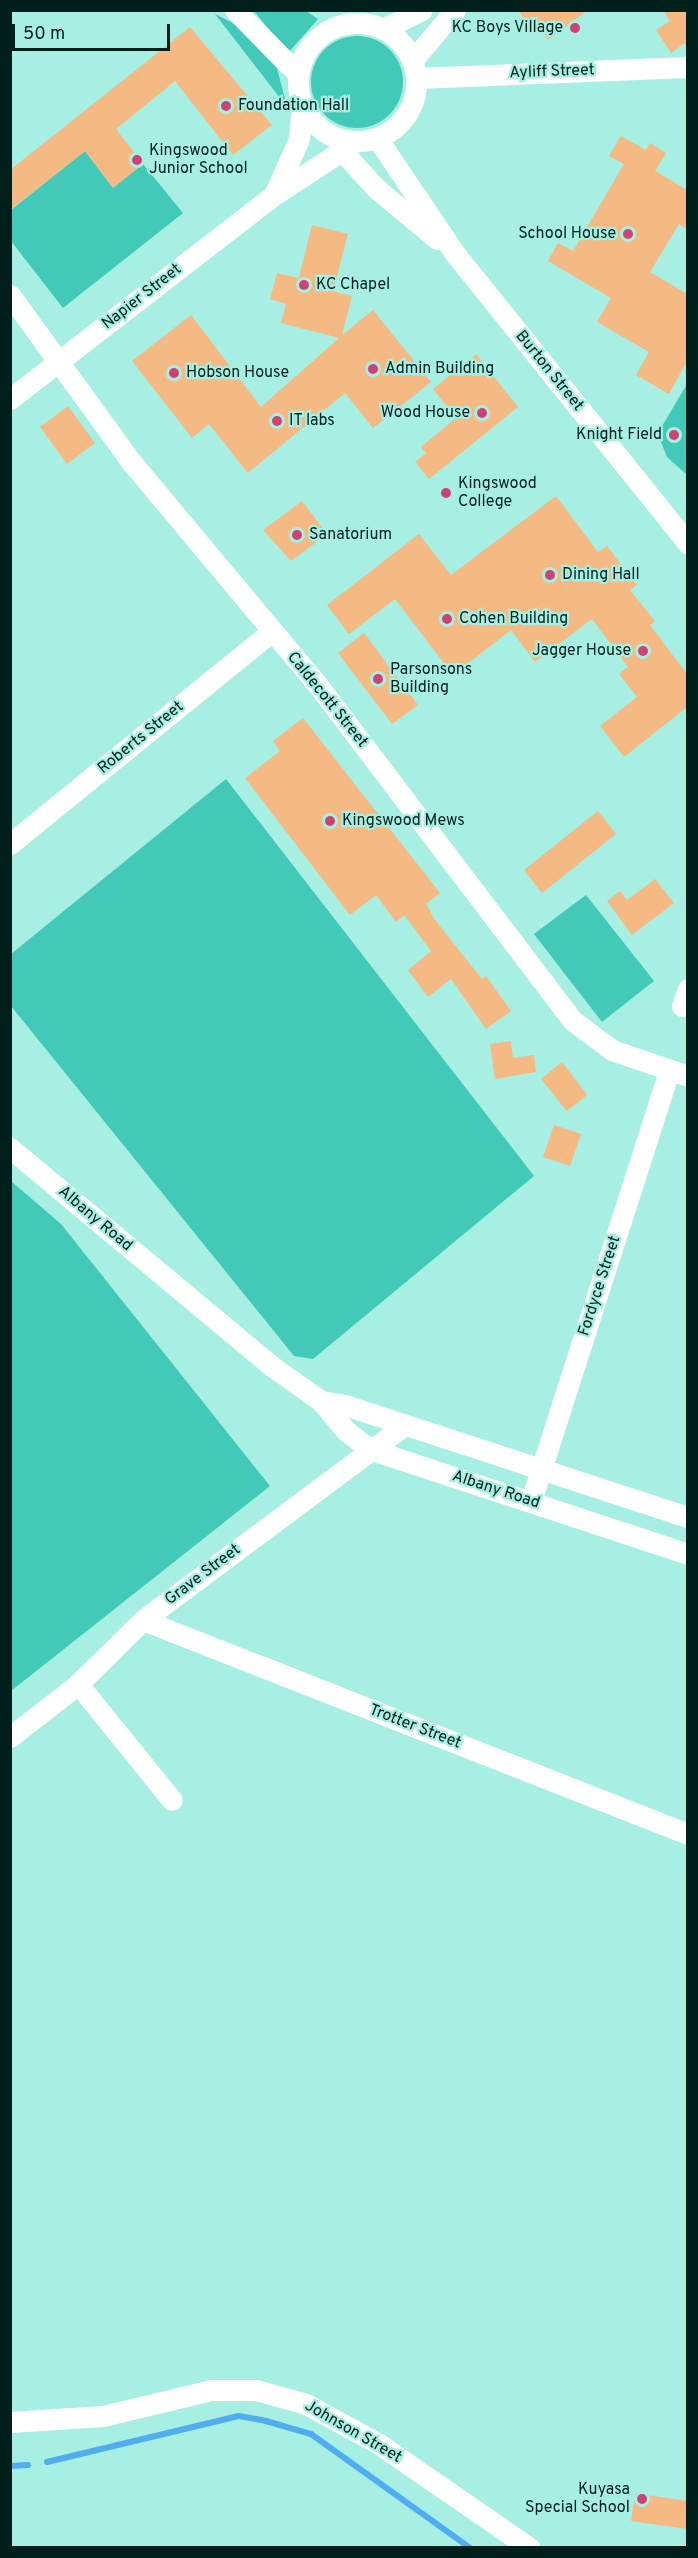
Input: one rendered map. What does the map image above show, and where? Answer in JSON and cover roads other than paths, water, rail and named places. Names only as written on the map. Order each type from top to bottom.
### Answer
[{"type":"street","points":[[343,10],[375,26],[401,43],[414,69]]},
{"type":"street","points":[[422,10],[375,26],[331,28],[304,54],[298,74],[302,105],[314,124],[349,146],[377,138],[394,129],[408,113],[414,69],[455,10]]},
{"type":"street","points":[[236,11],[298,74]]},
{"type":"street","name":"Ayliff Street","points":[[414,69],[687,68]]},
{"type":"street","name":"Napier Street","points":[[274,195],[299,139],[302,105]]},
{"type":"street","name":"Burton Street","points":[[377,138],[456,255],[687,544]]},
{"type":"street","name":"Burton Street","points":[[349,146],[377,189],[456,255]]},
{"type":"street","name":"Napier Street","points":[[10,399],[274,195],[349,146]]},
{"type":"street","name":"Caldecott Street","points":[[10,295],[133,464],[271,632],[317,684],[572,1020],[612,1050],[678,1074]]},
{"type":"street","name":"Roberts Street","points":[[10,843],[271,632]]},
{"type":"street","name":"Fordyce Street","points":[[531,1501],[540,1469],[678,1074]]},
{"type":"street","name":"Albany Road","points":[[10,1148],[273,1367],[321,1401],[345,1430],[369,1449],[687,1554]]},
{"type":"street","name":"Albany Road","points":[[321,1401],[405,1425],[687,1517]]},
{"type":"street","name":"Grave Street","points":[[10,1737],[78,1684],[143,1620],[369,1449],[405,1425]]},
{"type":"street","name":"Trotter Street","points":[[143,1620],[687,1834]]},
{"type":"street","points":[[78,1684],[172,1800]]},
{"type":"street","name":"Johnson Street","points":[[10,2422],[103,2416],[211,2391],[256,2390],[306,2404],[379,2444],[530,2547]]},
{"type":"waterway","points":[[47,2462],[239,2416],[266,2421],[311,2434],[470,2548]]},
{"type":"waterway","points":[[10,2466],[28,2465]]},
{"type":"place","name":"KC Boys Village","points":[[575,28]]},
{"type":"place","name":"Foundation Hall","points":[[226,106]]},
{"type":"place","name":"Kingswood Junior School","points":[[137,160]]},
{"type":"place","name":"School House","points":[[628,234]]},
{"type":"place","name":"KC Chapel","points":[[304,285]]},
{"type":"place","name":"Admin Building","points":[[373,369]]},
{"type":"place","name":"Hobson House","points":[[174,373]]},
{"type":"place","name":"Wood House","points":[[482,413]]},
{"type":"place","name":"IT labs","points":[[277,421]]},
{"type":"place","name":"Knight Field","points":[[674,435]]},
{"type":"place","name":"Kingswood College","points":[[446,493]]},
{"type":"place","name":"Sanatorium","points":[[297,535]]},
{"type":"place","name":"Dining Hall","points":[[550,575]]},
{"type":"place","name":"Cohen Building","points":[[447,619]]},
{"type":"place","name":"Jagger House","points":[[643,651]]},
{"type":"place","name":"Parsonsons Building","points":[[378,679]]},
{"type":"place","name":"Kingswood Mews","points":[[330,821]]},
{"type":"place","name":"Kuyasa Special School","points":[[642,2499]]}]
